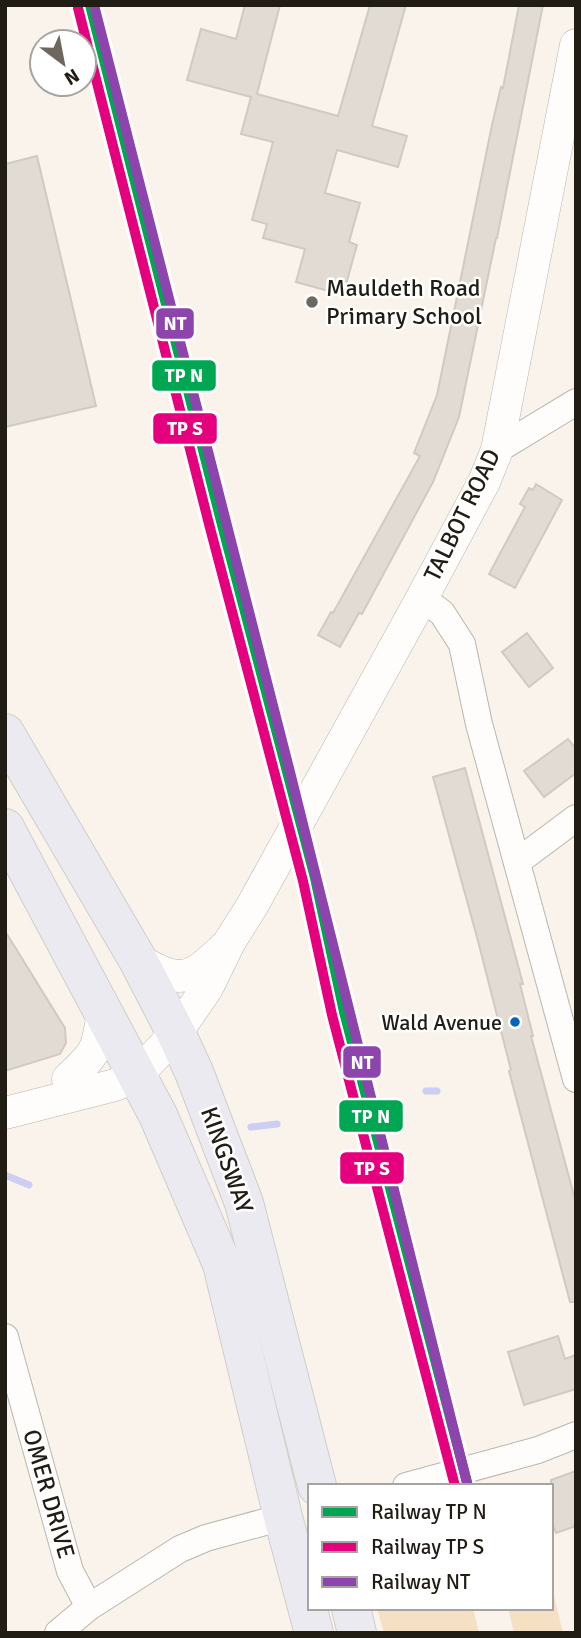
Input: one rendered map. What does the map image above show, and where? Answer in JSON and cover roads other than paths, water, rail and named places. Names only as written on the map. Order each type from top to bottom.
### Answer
[{"type":"highway","name":"KINGSWAY","points":[[5,733],[138,960],[150,1056]]},
{"type":"highway","name":"KINGSWAY","points":[[5,828],[103,1013],[150,1056],[221,1137],[244,1203],[316,1484]]},
{"type":"highway","name":"KINGSWAY","points":[[77,857],[102,932],[150,1056],[205,1177],[222,1265],[314,1633]]},
{"type":"highway","points":[[351,1610],[357,1633]]},
{"type":"street","name":"TALBOT ROAD","points":[[150,1056],[207,988],[230,941],[484,482],[497,450],[576,45]]},
{"type":"street","points":[[497,450],[576,402]]},
{"type":"street","points":[[422,598],[442,613],[462,644],[479,724],[576,1079]]},
{"type":"street","points":[[517,862],[576,818]]},
{"type":"street","name":"TALBOT ROAD","points":[[138,960],[165,975],[174,977],[191,974],[207,964],[230,941]]},
{"type":"street","points":[[68,1079],[93,1056],[100,1037],[103,1013]]},
{"type":"street","points":[[5,1098],[150,1056]]},
{"type":"street","points":[[5,1113],[115,1085],[150,1056]]},
{"type":"street","name":"OMER DRIVE","points":[[5,1338],[70,1571],[89,1607]]},
{"type":"street","points":[[413,1484],[538,1450],[576,1435]]},
{"type":"street","points":[[58,1633],[89,1607],[180,1549],[283,1517]]},
{"type":"waterway","points":[[426,1091],[437,1091]]},
{"type":"waterway","points":[[251,1127],[277,1124]]},
{"type":"waterway","points":[[5,1175],[29,1185]]},
{"type":"rail line","name":"NT","points":[[94,5],[290,772],[467,1483]]},
{"type":"place","name":"Mauldeth Road Primary School","points":[[312,302]]},
{"type":"place","name":"Wald Avenue","points":[[515,1022]]}]
